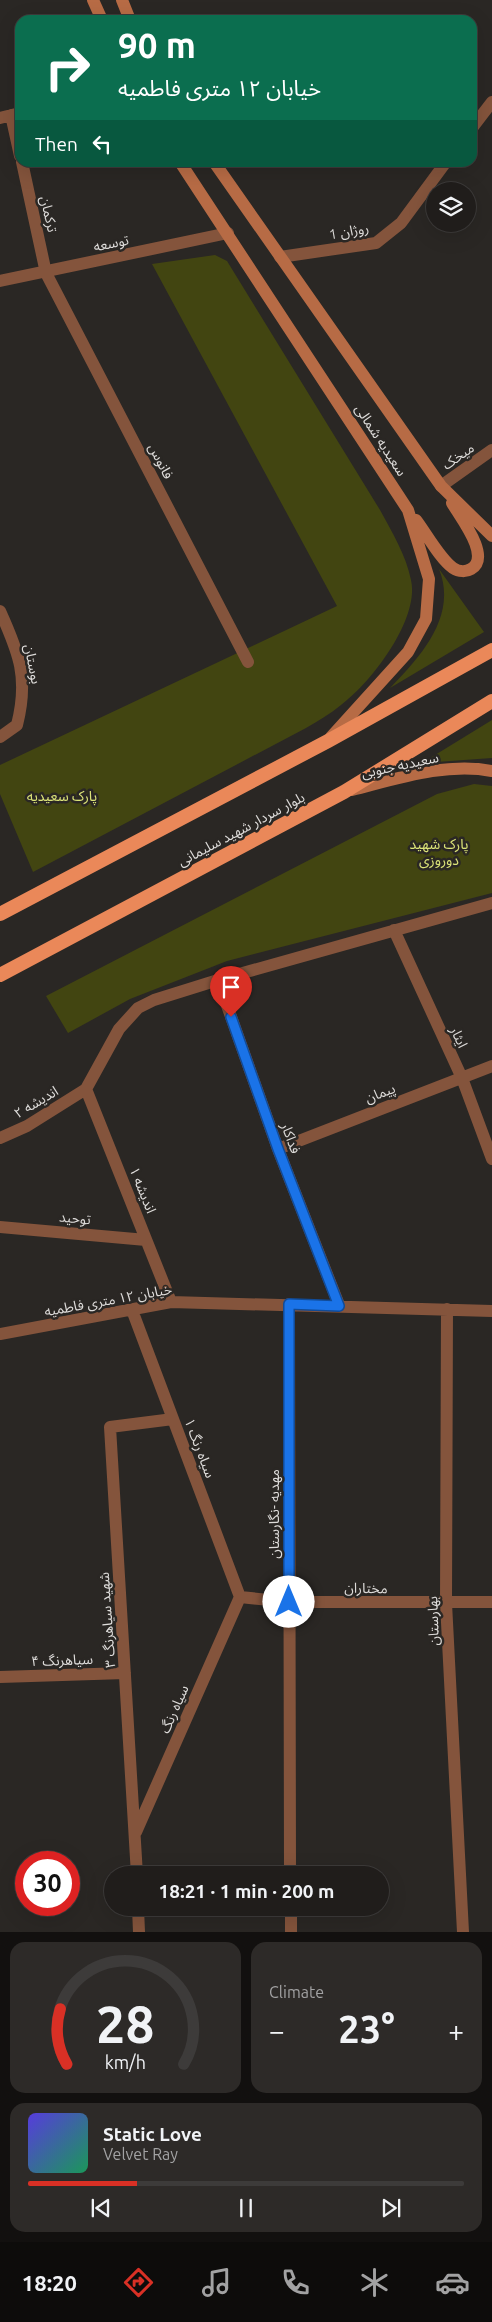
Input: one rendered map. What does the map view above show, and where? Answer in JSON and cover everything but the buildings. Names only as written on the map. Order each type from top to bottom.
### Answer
[{"type":"highway","points":[[0,914],[328,741],[492,650]]},
{"type":"highway","name":"بلوار سردار شهید سلیمانی","points":[[0,975],[344,792],[492,701]]},
{"type":"main road","points":[[93,0],[100,15]]},
{"type":"main road","points":[[122,0],[128,15]]},
{"type":"main road","name":"سعیدیه شمالی","points":[[183,167],[408,510],[429,579],[426,619],[408,652],[328,741]]},
{"type":"main road","name":"سعیدیه شمالی","points":[[217,167],[441,486],[492,536]]},
{"type":"main road","points":[[408,510],[450,565],[460,571],[471,569],[479,561],[480,550],[441,486]]},
{"type":"main road","name":"سعیدیه جنوبی","points":[[344,792],[440,770],[482,769],[492,771]]},
{"type":"street","points":[[477,122],[492,102]]},
{"type":"street","points":[[10,115],[15,136]]},
{"type":"street","name":"ترکمان","points":[[23,167],[46,273]]},
{"type":"street","name":"روژان 1","points":[[280,257],[376,242],[401,223],[442,167]]},
{"type":"street","name":"توسعه","points":[[0,281],[46,273],[228,233]]},
{"type":"street","name":"فانوس","points":[[46,273],[248,662]]},
{"type":"street","name":"میخک","points":[[441,486],[492,450]]},
{"type":"street","name":"بوستان","points":[[0,611],[14,643],[22,671],[24,689],[17,725],[0,737]]},
{"type":"street","points":[[86,1089],[118,1029],[138,1008],[154,1000],[218,980],[492,903]]},
{"type":"street","name":"ایثار","points":[[394,930],[462,1078],[492,1159]]},
{"type":"street","name":"فداکار","points":[[218,980],[278,1149],[339,1306]]},
{"type":"street","name":"پیمان","points":[[278,1149],[492,1066]]},
{"type":"street","name":"اندیشه ۲","points":[[0,1138],[27,1126],[86,1089]]},
{"type":"street","name":"اندیشه ۱","points":[[86,1089],[172,1302]]},
{"type":"street","name":"توحید","points":[[0,1227],[146,1240]]},
{"type":"street","name":"خیابان ۱۲ متری فاطمیه","points":[[0,1334],[172,1302],[492,1311]]},
{"type":"street","name":"مهدیه -نگارستان","points":[[289,1304],[290,1866]]},
{"type":"street","name":"بهارستان","points":[[448,1309],[446,1603],[463,1932]]},
{"type":"street","name":"سیاه رنگ ۱","points":[[132,1310],[240,1597]]},
{"type":"street","name":"شهید سیاهرنگ ۳","points":[[136,1866],[110,1427],[173,1419]]},
{"type":"street","name":"مختاران","points":[[240,1597],[289,1602],[492,1602]]},
{"type":"street","name":"سیاه رنگ","points":[[135,1834],[240,1597]]},
{"type":"street","name":"سیاهرنگ ۴","points":[[0,1677],[125,1673]]},
{"type":"street","points":[[138,1916],[138,1932]]},
{"type":"street","points":[[291,1916],[291,1932]]},
{"type":"green space","name":"پارک سعیدیه","points":[[215,255],[227,261],[380,510],[409,571],[412,596],[408,613],[401,631],[379,666],[353,695],[333,711],[306,728],[33,872],[0,794],[0,765],[337,606],[152,264]]},
{"type":"green space","points":[[439,569],[484,632],[390,688],[424,649],[440,619],[444,603],[444,586]]},
{"type":"green space","points":[[492,720],[492,758],[422,763]]},
{"type":"green space","name":"پارک شهید دوروزی","points":[[474,784],[492,786],[492,893],[227,961],[130,999],[68,1033],[46,996],[437,794]]},
{"type":"route","points":[[231,1017],[278,1149],[339,1306],[289,1304],[289,1602]]}]
